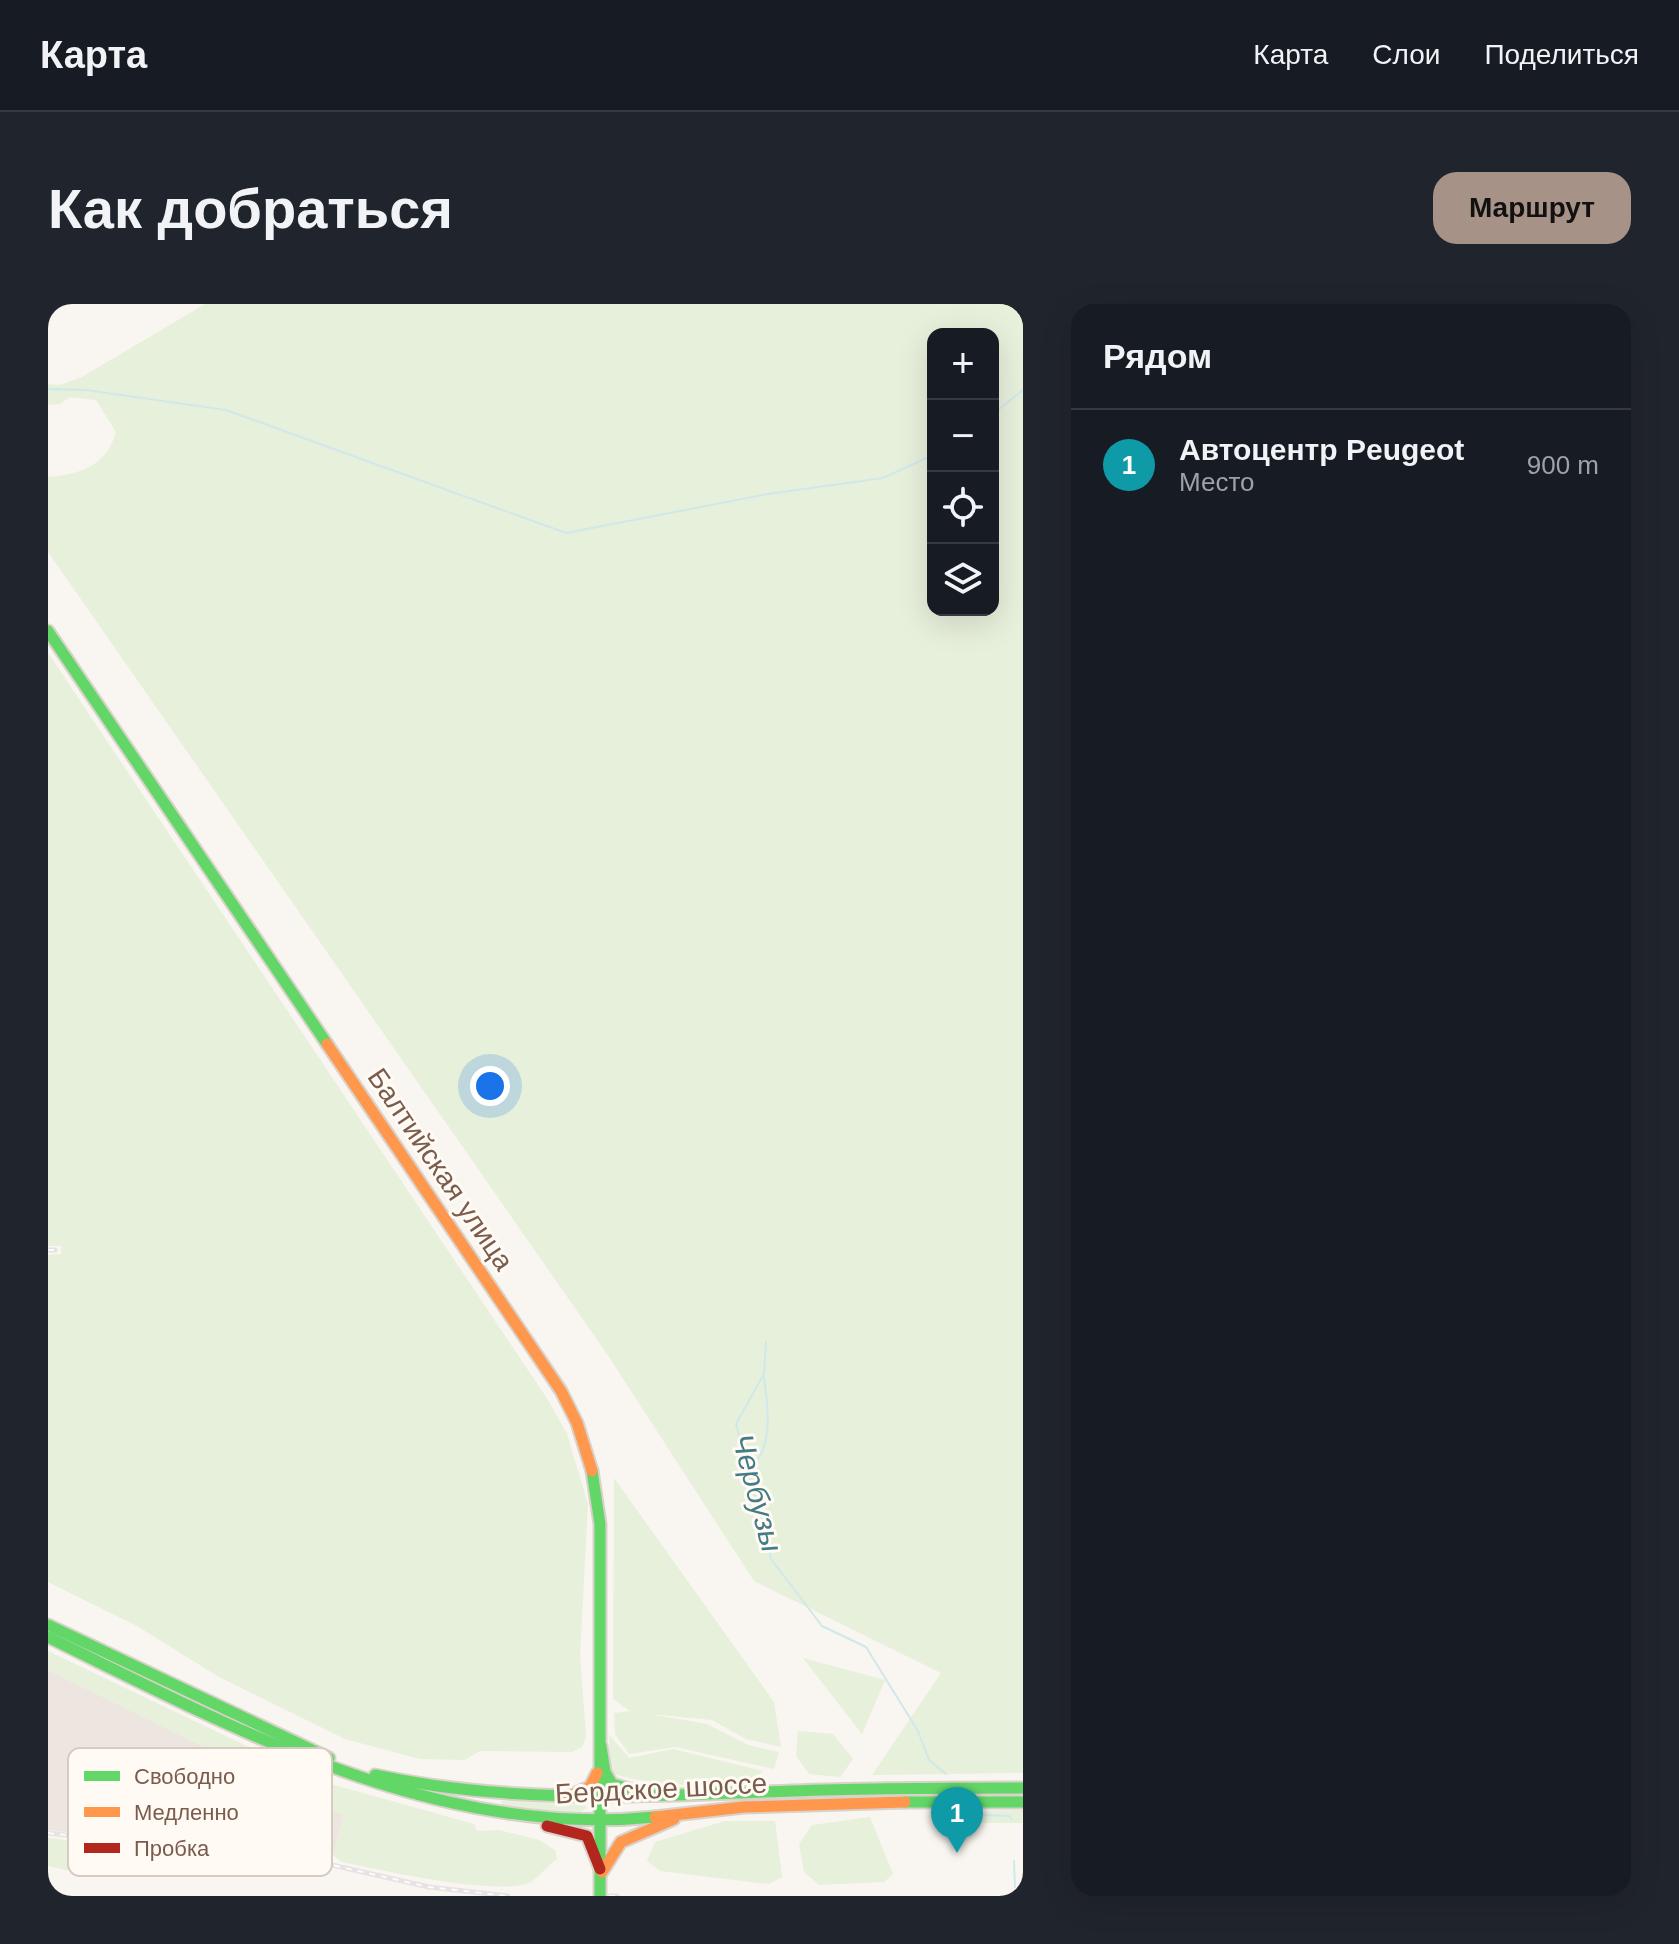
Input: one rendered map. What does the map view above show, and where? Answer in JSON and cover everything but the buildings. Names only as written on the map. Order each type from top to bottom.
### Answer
[{"type":"main road","name":"Балтийская улица","points":[[48,631],[575,1414],[588,1445],[600,1524],[600,1890]]},
{"type":"main road","name":"Бердское шоссе","points":[[48,1625],[305,1748]]},
{"type":"main road","name":"Бердское шоссе","points":[[48,1637],[278,1748]]},
{"type":"main road","points":[[601,1746],[604,1773],[614,1788],[666,1791],[687,1796]]},
{"type":"main road","name":"Бердское шоссе","points":[[332,1760],[359,1771],[436,1791],[493,1797],[599,1798],[1023,1788]]},
{"type":"main road","points":[[563,1798],[590,1787],[600,1761]]},
{"type":"main road","name":"Бердское шоссе","points":[[332,1769],[436,1801],[526,1816],[599,1821],[895,1802],[1023,1802]]},
{"type":"main road","points":[[895,1789],[895,1802]]},
{"type":"main road","points":[[600,1890],[607,1857],[621,1840],[688,1813]]},
{"type":"main road","points":[[526,1816],[536,1824],[587,1836],[595,1849],[600,1869]]},
{"type":"shaded area","points":[[48,1670],[207,1748],[68,1748],[68,1832],[48,1830]]},
{"type":"shaded area","points":[[332,1809],[344,1815],[332,1855]]},
{"type":"green space","points":[[205,304],[1023,304],[1023,1773],[872,1775],[941,1673],[754,1581],[607,1354],[48,552],[48,477],[81,471],[99,461],[112,444],[116,432],[96,400],[70,397],[60,404],[48,405],[48,384],[60,385],[82,377]]},
{"type":"green space","points":[[48,653],[548,1400],[567,1434],[588,1504],[580,1656],[586,1736],[582,1747],[572,1752],[480,1751],[465,1760],[420,1759],[345,1739],[219,1677],[137,1626],[48,1582],[48,1255],[61,1254],[61,1246],[48,1246]]},
{"type":"green space","points":[[614,1478],[774,1702],[781,1747],[746,1739],[712,1720],[649,1714],[707,1724],[748,1745],[779,1752],[774,1769],[675,1747],[629,1754],[615,1734],[614,1713],[630,1711],[613,1699]]},
{"type":"green space","points":[[48,1651],[251,1748],[207,1748],[48,1670]]},
{"type":"green space","points":[[803,1658],[885,1680],[862,1734]]},
{"type":"green space","points":[[798,1731],[833,1734],[853,1759],[840,1777],[809,1774],[796,1756]]},
{"type":"green space","points":[[609,1735],[629,1758],[673,1749],[763,1771],[733,1783],[712,1785],[666,1784],[625,1777],[610,1773]]},
{"type":"green space","points":[[332,1784],[474,1824],[477,1831],[499,1830],[539,1840],[555,1850],[557,1859],[529,1883],[513,1886],[465,1884],[342,1862],[333,1855],[344,1815],[332,1809]]},
{"type":"green space","points":[[502,1801],[585,1805],[586,1808],[578,1814],[501,1806]]},
{"type":"green space","points":[[1023,1810],[1022,1823],[978,1823],[979,1811]]},
{"type":"green space","points":[[870,1817],[893,1874],[884,1882],[819,1885],[804,1872],[799,1844],[812,1825]]},
{"type":"green space","points":[[725,1821],[775,1821],[782,1877],[769,1884],[660,1871],[647,1861],[655,1842]]},
{"type":"green space","points":[[48,1838],[68,1840],[68,1870],[48,1866]]},
{"type":"waterway","points":[[1010,304],[1023,315]]},
{"type":"waterway","points":[[48,389],[86,390],[226,410],[566,533],[768,494],[883,478],[927,458]]},
{"type":"waterway","points":[[999,409],[1023,390]]},
{"type":"waterway","name":"Чербузы","points":[[766,1342],[764,1374],[736,1424],[771,1559],[822,1626],[866,1647],[918,1731],[929,1760],[946,1774]]},
{"type":"waterway","points":[[758,1512],[760,1475],[755,1464],[765,1444],[768,1422],[764,1376]]},
{"type":"waterway","points":[[948,1814],[963,1815]]},
{"type":"waterway","points":[[981,1815],[1009,1816],[1012,1820]]},
{"type":"waterway","points":[[1014,1861],[1015,1887]]},
{"type":"railway","points":[[48,1250],[55,1250]]},
{"type":"railway","points":[[48,1833],[68,1835]]},
{"type":"railway","points":[[332,1865],[429,1887],[508,1896]]},
{"type":"railway","points":[[609,1896],[617,1896]]},
{"type":"traffic: fast","points":[[48,631],[327,1044]]},
{"type":"traffic: fast","points":[[592,1471],[600,1524],[600,1896]]},
{"type":"traffic: fast","points":[[48,1625],[308,1748]]},
{"type":"traffic: fast","points":[[48,1637],[284,1748]]},
{"type":"traffic: fast","points":[[601,1746],[605,1772],[612,1784],[636,1791]]},
{"type":"traffic: fast","points":[[332,1767],[417,1794],[495,1811],[574,1819],[655,1817]]},
{"type":"traffic: fast","points":[[375,1775],[427,1785],[531,1795],[1023,1788]]},
{"type":"traffic: fast","points":[[905,1802],[1023,1802]]},
{"type":"traffic: slow","points":[[327,1044],[561,1391],[577,1423],[592,1471]]},
{"type":"traffic: slow","points":[[569,1796],[590,1787],[597,1773]]},
{"type":"traffic: slow","points":[[655,1817],[744,1807],[905,1802]]},
{"type":"traffic: slow","points":[[602,1872],[621,1842],[674,1819]]},
{"type":"traffic: jam","points":[[547,1826],[587,1836],[600,1869]]},
{"type":"place","name":"Автоцентр Peugeot","points":[[957,1853]]}]
